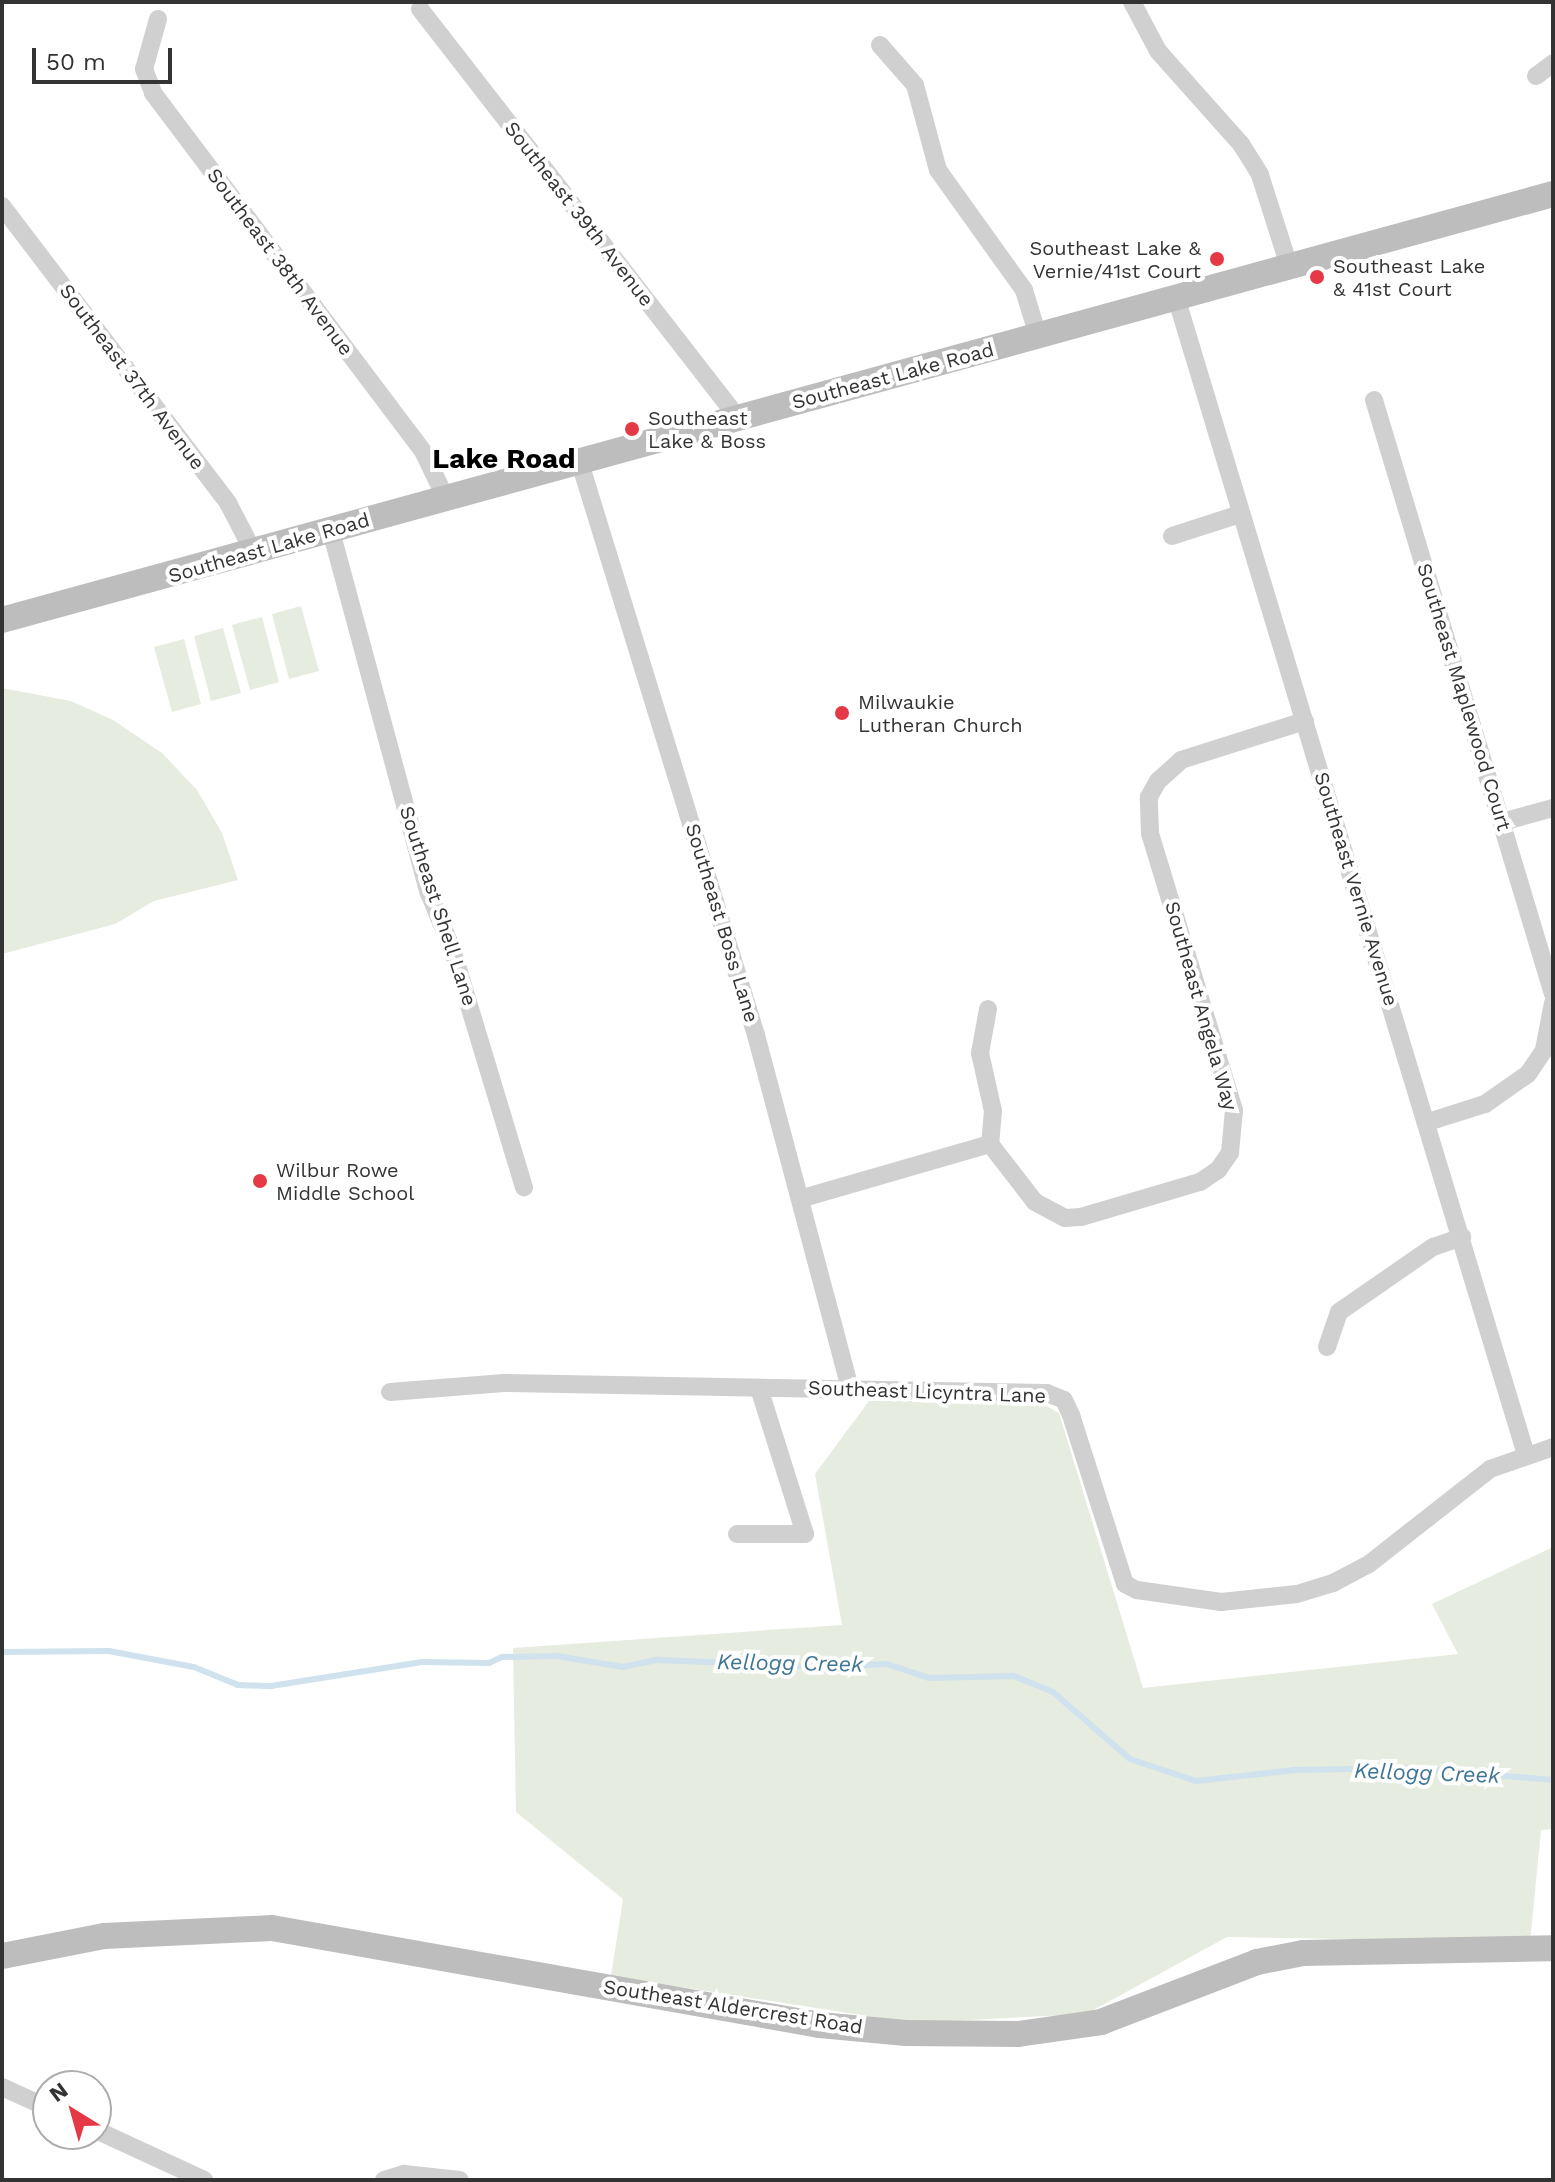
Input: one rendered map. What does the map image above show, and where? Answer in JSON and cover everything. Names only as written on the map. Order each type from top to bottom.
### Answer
[{"type":"main road","name":"Southeast Lake Road","points":[[2,620],[1553,194]]},
{"type":"main road","name":"Southeast Aldercrest Road","points":[[2,1956],[104,1936],[272,1928],[820,2025],[906,2033],[1018,2034],[1101,2022],[1257,1962],[1303,1953],[1553,1948]]},
{"type":"street","points":[[1132,2],[1158,51],[1241,144],[1260,175],[1289,266]]},
{"type":"street","name":"Southeast 39th Avenue","points":[[420,9],[738,418]]},
{"type":"street","name":"Southeast 38th Avenue","points":[[158,19],[144,69],[153,93],[424,453],[446,499]]},
{"type":"street","points":[[880,45],[911,77],[934,162],[1024,290],[1038,336]]},
{"type":"street","points":[[1536,76],[1553,63]]},
{"type":"street","name":"Southeast 37th Avenue","points":[[2,206],[228,503],[254,553]]},
{"type":"street","name":"Southeast Vernie Avenue","points":[[1176,297],[1428,1122],[1526,1455]]},
{"type":"street","name":"Southeast Maplewood Court","points":[[1374,400],[1553,994]]},
{"type":"street","name":"Southeast Boss Lane","points":[[580,463],[803,1198],[850,1388]]},
{"type":"street","points":[[1172,536],[1240,514]]},
{"type":"street","name":"Southeast Shell Lane","points":[[331,531],[429,893],[452,949],[524,1187]]},
{"type":"street","name":"Southeast Angela Way","points":[[990,1144],[1035,1202],[1065,1218],[1081,1217],[1200,1182],[1218,1170],[1230,1153],[1234,1110],[1150,833],[1149,797],[1158,781],[1181,760],[1305,721]]},
{"type":"street","points":[[1502,822],[1553,808]]},
{"type":"street","points":[[1428,1122],[1485,1104],[1528,1074],[1544,1050],[1553,1003]]},
{"type":"street","points":[[803,1198],[990,1144],[993,1111],[980,1053],[988,1009]]},
{"type":"street","points":[[1327,1347],[1339,1312],[1433,1247],[1462,1237]]},
{"type":"street","name":"Southeast Licyntra Lane","points":[[390,1392],[504,1383],[1047,1393],[1064,1400],[1125,1584],[1137,1590],[1221,1602],[1297,1594],[1333,1583],[1369,1564],[1464,1486],[1526,1455]]},
{"type":"street","points":[[737,1534],[805,1534],[759,1388]]},
{"type":"street","points":[[1526,1455],[1553,1447]]},
{"type":"street","points":[[2,2087],[32,2101]]},
{"type":"street","points":[[112,2137],[204,2180]]},
{"type":"street","points":[[384,2180],[404,2174],[460,2180]]},
{"type":"shaded area","points":[[301,606],[319,671],[289,679],[272,614]]},
{"type":"shaded area","points":[[262,617],[279,682],[250,690],[232,625]]},
{"type":"shaded area","points":[[223,628],[241,693],[211,701],[194,636]]},
{"type":"shaded area","points":[[184,639],[201,704],[172,712],[154,647]]},
{"type":"shaded area","points":[[2,688],[71,701],[113,720],[162,753],[197,790],[222,833],[238,880],[154,901],[115,924],[2,954]]},
{"type":"shaded area","points":[[869,1401],[1038,1401],[1059,1413],[1143,1688],[1458,1654],[1432,1604],[1553,1547],[1553,1829],[1541,1830],[1530,1942],[1227,1937],[1086,2014],[912,2023],[611,1976],[623,1899],[516,1812],[513,1648],[842,1625],[815,1474]]},
{"type":"waterway","name":"Kellogg Creek","points":[[2,1652],[109,1651],[194,1667],[238,1685],[271,1686],[422,1662],[489,1663],[502,1657],[557,1656],[623,1667],[657,1660],[831,1667],[887,1664],[929,1678],[1014,1676],[1053,1692],[1130,1759],[1196,1781],[1295,1770],[1408,1768],[1553,1780]]},
{"type":"place","name":"Southeast Lake & Vernie/41st Court","points":[[1217,259]]},
{"type":"place","name":"Southeast Lake & 41st Court","points":[[1317,277]]},
{"type":"place","name":"Southeast Lake & Boss","points":[[632,429]]},
{"type":"place","name":"Milwaukie Lutheran Church","points":[[842,713]]},
{"type":"place","name":"Wilbur Rowe Middle School","points":[[260,1181]]},
{"type":"district","name":"Lake Road","points":[[504,459]]}]
